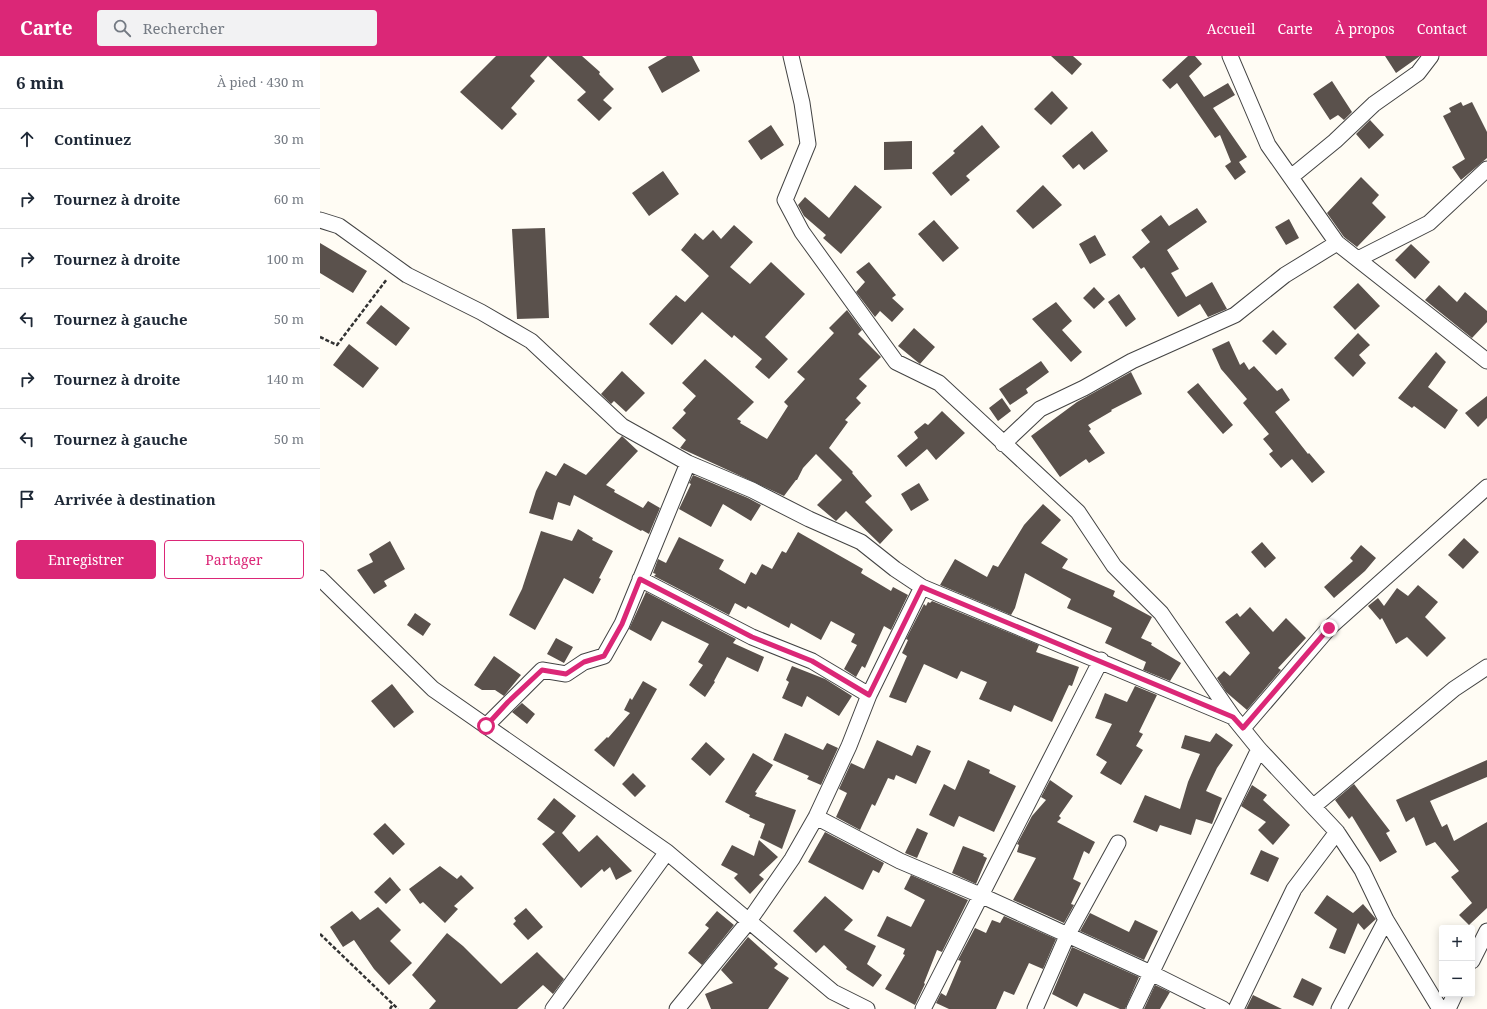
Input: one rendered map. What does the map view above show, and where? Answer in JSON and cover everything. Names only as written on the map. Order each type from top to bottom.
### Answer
[{"type":"street","points":[[791,56],[802,102],[808,144],[785,200],[802,232],[896,362],[939,383],[1078,512],[1114,566],[1161,613],[1233,717],[1259,749],[1337,832],[1362,870],[1386,920],[1440,1009]]},
{"type":"street","points":[[1230,56],[1268,145],[1337,243],[1487,361]]},
{"type":"street","points":[[1291,177],[1335,141],[1374,104],[1418,73],[1431,56]]},
{"type":"street","points":[[1358,259],[1429,223],[1487,169]]},
{"type":"street","points":[[320,220],[339,226],[407,275],[481,312],[531,341],[622,426],[688,463],[752,490],[809,519],[862,542],[895,569],[922,587],[1101,660],[1233,717]]},
{"type":"street","points":[[1003,444],[1040,409],[1084,388],[1132,361],[1235,315],[1285,275],[1337,243]]},
{"type":"street","points":[[486,726],[508,702],[542,670],[566,674],[584,662],[604,656],[622,624],[688,463]]},
{"type":"street","points":[[1243,728],[1329,628],[1487,487]]},
{"type":"street","points":[[320,578],[433,689],[667,852],[833,992],[867,1009]]},
{"type":"street","points":[[640,579],[752,637],[812,661],[869,695]]},
{"type":"street","points":[[677,1009],[749,920],[792,859],[816,817],[849,746],[869,695],[922,587]]},
{"type":"street","points":[[923,1009],[1101,660]]},
{"type":"street","points":[[1314,806],[1454,689],[1487,666]]},
{"type":"street","points":[[1134,1009],[1259,749]]},
{"type":"street","points":[[816,817],[900,861],[980,895],[1151,973],[1223,1009]]},
{"type":"street","points":[[1236,1009],[1294,889],[1337,832]]},
{"type":"street","points":[[1035,1009],[1067,936],[1118,842]]},
{"type":"street","points":[[553,1009],[667,852]]},
{"type":"street","points":[[1339,1009],[1386,920]]},
{"type":"street","points":[[1475,955],[1487,931]]},
{"type":"street","points":[[1448,1009],[1454,997]]},
{"type":"path","points":[[320,337],[337,345],[396,267]]},
{"type":"path","points":[[320,934],[398,1009]]},
{"type":"path","points":[[390,1009],[394,1004]]},
{"type":"building","points":[[496,56],[548,56],[530,76],[535,81],[511,108],[517,114],[502,130],[460,92]]},
{"type":"building","points":[[548,56],[582,56],[600,72],[599,74],[614,89],[603,100],[612,108],[599,121],[577,100],[586,92]]},
{"type":"building","points":[[667,56],[692,56],[700,71],[662,93],[648,67]]},
{"type":"building","points":[[1051,56],[1073,56],[1082,64],[1072,75]]},
{"type":"building","points":[[1188,56],[1195,56],[1202,64],[1189,76],[1204,97],[1228,83],[1235,95],[1213,108],[1247,157],[1239,162],[1246,172],[1235,180],[1225,166],[1231,162],[1220,135],[1215,138],[1177,83],[1170,89],[1162,80]]},
{"type":"building","points":[[1385,56],[1420,56],[1396,73]]},
{"type":"building","points":[[1332,81],[1352,112],[1344,120],[1338,115],[1330,120],[1313,94]]},
{"type":"building","points":[[1052,91],[1068,108],[1051,125],[1034,109]]},
{"type":"building","points":[[1461,102],[1463,106],[1472,102],[1487,132],[1487,158],[1461,180],[1452,167],[1465,159],[1443,116],[1451,112],[1449,108]]},
{"type":"building","points":[[1370,120],[1384,135],[1369,149],[1356,134]]},
{"type":"building","points":[[771,125],[784,145],[761,160],[748,141]]},
{"type":"building","points":[[982,125],[1000,147],[966,176],[970,180],[951,196],[932,173],[955,153],[953,151]]},
{"type":"building","points":[[1092,131],[1108,151],[1084,170],[1079,164],[1073,169],[1062,156]]},
{"type":"building","points":[[912,141],[912,169],[884,170],[884,142]]},
{"type":"building","points":[[663,171],[679,194],[649,216],[632,193]]},
{"type":"building","points":[[1361,177],[1379,195],[1372,203],[1386,217],[1357,247],[1344,237],[1327,213]]},
{"type":"building","points":[[855,185],[882,207],[841,254],[823,238],[826,235],[804,216],[798,205],[805,197],[829,218]]},
{"type":"building","points":[[1043,185],[1062,205],[1033,229],[1016,211]]},
{"type":"building","points":[[1197,208],[1207,222],[1167,250],[1179,269],[1171,273],[1186,297],[1212,282],[1227,309],[1208,317],[1200,304],[1178,317],[1144,267],[1141,269],[1132,257],[1150,242],[1141,230],[1161,215],[1169,226]]},
{"type":"building","points":[[1289,219],[1299,238],[1286,245],[1275,227]]},
{"type":"building","points":[[934,220],[959,248],[943,262],[918,234]]},
{"type":"building","points":[[734,225],[753,242],[730,267],[750,284],[771,262],[805,294],[765,337],[788,359],[769,379],[755,367],[762,359],[734,335],[732,338],[702,312],[672,345],[649,324],[676,295],[685,302],[709,276],[681,250],[695,233],[703,240],[713,230],[721,239]]},
{"type":"building","points":[[545,228],[549,318],[517,319],[512,229]]},
{"type":"building","points":[[1095,235],[1106,255],[1090,264],[1079,244]]},
{"type":"building","points":[[320,243],[367,271],[353,293],[320,273]]},
{"type":"building","points":[[1411,244],[1430,262],[1415,279],[1395,260]]},
{"type":"building","points":[[869,262],[896,295],[892,298],[904,309],[892,322],[880,311],[875,317],[856,292],[865,282],[856,272]]},
{"type":"building","points":[[1358,283],[1380,306],[1355,330],[1333,307]]},
{"type":"building","points":[[1439,285],[1457,302],[1465,292],[1487,311],[1487,322],[1472,338],[1425,300]]},
{"type":"building","points":[[1094,287],[1105,299],[1094,309],[1083,298]]},
{"type":"building","points":[[1119,294],[1136,319],[1126,327],[1108,302]]},
{"type":"building","points":[[1056,302],[1072,321],[1062,330],[1082,352],[1071,362],[1032,319]]},
{"type":"building","points":[[381,305],[410,328],[396,346],[366,323]]},
{"type":"building","points":[[847,310],[862,330],[858,334],[881,357],[859,379],[867,386],[856,398],[861,403],[845,420],[848,422],[829,448],[853,472],[852,473],[872,496],[865,502],[893,530],[880,544],[846,511],[836,521],[817,505],[842,480],[816,454],[803,468],[797,480],[784,496],[680,448],[686,440],[672,428],[686,413],[683,410],[696,396],[682,383],[705,359],[754,402],[737,419],[741,421],[740,423],[767,439],[788,406],[784,402],[805,379],[797,372],[834,333],[829,328]]},
{"type":"building","points":[[914,328],[935,347],[920,364],[898,346]]},
{"type":"building","points":[[1273,330],[1287,344],[1276,355],[1262,341]]},
{"type":"building","points":[[1358,333],[1370,345],[1359,355],[1366,363],[1353,377],[1334,358]]},
{"type":"building","points":[[1229,341],[1240,365],[1244,362],[1249,370],[1254,366],[1277,391],[1282,388],[1290,400],[1275,412],[1308,454],[1309,453],[1325,472],[1312,483],[1292,459],[1281,468],[1269,454],[1273,451],[1263,439],[1269,434],[1243,403],[1247,399],[1221,369],[1212,349]]},
{"type":"building","points":[[349,344],[379,368],[363,388],[333,365]]},
{"type":"building","points":[[1436,352],[1446,362],[1428,387],[1458,410],[1445,429],[1414,406],[1412,408],[1398,398]]},
{"type":"building","points":[[1041,361],[1049,372],[1026,389],[1028,393],[1010,405],[999,389]]},
{"type":"building","points":[[622,371],[645,393],[626,412],[614,401],[611,404],[601,394]]},
{"type":"building","points":[[1131,372],[1142,394],[1111,410],[1112,411],[1088,425],[1091,429],[1089,431],[1105,453],[1089,463],[1086,459],[1060,477],[1031,436],[1077,402]]},
{"type":"building","points":[[1198,383],[1233,425],[1223,434],[1187,392]]},
{"type":"building","points":[[1487,396],[1487,418],[1478,427],[1465,413]]},
{"type":"building","points":[[1002,398],[1011,411],[998,421],[989,408]]},
{"type":"building","points":[[942,411],[965,433],[936,460],[927,449],[906,467],[897,456],[918,438],[914,432],[925,423],[928,425]]},
{"type":"building","points":[[622,436],[638,451],[606,485],[615,490],[614,492],[643,508],[648,501],[660,508],[649,534],[574,495],[570,506],[558,502],[553,520],[529,513],[536,491],[546,471],[556,476],[564,463],[586,475]]},
{"type":"building","points":[[693,475],[761,505],[751,521],[723,504],[711,527],[679,509],[691,484],[689,483]]},
{"type":"building","points":[[919,483],[929,500],[911,511],[901,494]]},
{"type":"building","points":[[1043,504],[1061,520],[1041,543],[1068,559],[1062,568],[1115,591],[1113,596],[1152,617],[1141,638],[1152,643],[1151,645],[1181,663],[1170,681],[1143,670],[1146,662],[1105,643],[1112,628],[1067,608],[1071,599],[1025,573],[1015,608],[1011,615],[940,585],[955,559],[987,577],[993,565],[998,567],[1024,525]]},
{"type":"building","points":[[578,529],[593,538],[592,540],[613,551],[599,578],[601,579],[593,594],[564,578],[535,630],[509,615],[522,589],[541,531],[572,541]]},
{"type":"building","points":[[798,532],[863,569],[861,573],[891,591],[893,587],[908,595],[891,630],[884,626],[865,668],[862,666],[856,677],[844,669],[857,645],[851,642],[855,634],[831,621],[821,640],[791,623],[789,628],[748,606],[746,609],[735,603],[729,615],[654,576],[656,574],[653,573],[658,559],[666,563],[679,537],[724,560],[719,569],[745,584],[751,572],[756,575],[762,564],[772,569],[782,551],[786,553]]},
{"type":"building","points":[[1464,538],[1479,552],[1463,569],[1448,555]]},
{"type":"building","points":[[390,541],[405,569],[384,581],[387,586],[374,594],[357,570],[373,562],[369,554]]},
{"type":"building","points":[[1262,542],[1276,558],[1265,568],[1251,552]]},
{"type":"building","points":[[1361,545],[1376,558],[1365,571],[1334,598],[1324,587],[1353,561],[1350,558]]},
{"type":"building","points":[[1418,585],[1438,602],[1425,617],[1446,638],[1427,657],[1407,637],[1396,644],[1382,618],[1380,620],[1368,606],[1378,598],[1384,606],[1397,588],[1408,596]]},
{"type":"building","points":[[646,592],[736,639],[733,643],[764,657],[758,672],[727,657],[714,681],[715,682],[705,697],[689,685],[703,665],[698,662],[709,644],[662,621],[651,641],[629,629]]},
{"type":"building","points":[[932,601],[1039,645],[1036,652],[1079,667],[1072,686],[1069,685],[1052,722],[1014,705],[1011,712],[979,699],[987,682],[961,671],[957,679],[924,664],[906,703],[889,697],[907,656],[902,653],[908,640],[906,639],[924,604],[926,606],[928,602],[930,603]]},
{"type":"building","points":[[1250,607],[1273,632],[1286,618],[1306,638],[1278,668],[1281,670],[1247,710],[1226,692],[1217,678],[1224,671],[1230,676],[1250,653],[1225,622],[1237,613],[1240,617]]},
{"type":"building","points":[[415,613],[431,624],[423,636],[407,625]]},
{"type":"building","points":[[556,638],[573,647],[564,663],[547,654]]},
{"type":"building","points":[[494,656],[521,675],[504,696],[495,690],[482,690],[474,685]]},
{"type":"building","points":[[792,666],[825,679],[852,696],[839,716],[807,696],[802,707],[782,698],[789,682],[786,680]]},
{"type":"building","points":[[643,681],[657,689],[614,767],[594,750],[607,737],[608,738],[630,713],[624,710],[630,698],[632,700]]},
{"type":"building","points":[[392,684],[414,712],[394,728],[371,701]]},
{"type":"building","points":[[1135,686],[1157,695],[1139,732],[1143,734],[1136,746],[1143,750],[1121,785],[1100,773],[1107,762],[1096,755],[1112,724],[1095,718],[1105,693],[1127,702]]},
{"type":"building","points":[[522,703],[535,714],[527,724],[512,712]]},
{"type":"building","points":[[785,733],[823,750],[827,743],[838,748],[821,785],[807,779],[809,776],[773,760]]},
{"type":"building","points":[[1216,733],[1233,745],[1217,768],[1206,791],[1222,798],[1212,824],[1196,819],[1191,835],[1160,825],[1157,832],[1133,822],[1145,795],[1180,809],[1188,782],[1200,754],[1181,748],[1185,735],[1210,742]]},
{"type":"building","points":[[877,740],[912,756],[917,745],[931,751],[916,784],[896,775],[894,780],[888,778],[875,806],[872,804],[860,830],[836,817],[847,793],[839,789],[851,763],[864,769]]},
{"type":"building","points":[[706,742],[725,759],[710,776],[691,759]]},
{"type":"building","points":[[753,753],[773,765],[755,792],[757,793],[755,796],[796,810],[782,849],[760,838],[765,824],[749,817],[750,815],[725,802]]},
{"type":"building","points":[[968,760],[990,770],[989,773],[1016,786],[994,832],[959,816],[954,827],[929,815],[944,784],[955,790]]},
{"type":"building","points":[[1487,760],[1487,777],[1430,801],[1442,827],[1447,824],[1454,841],[1487,822],[1487,908],[1469,925],[1459,915],[1472,903],[1451,877],[1459,871],[1435,842],[1426,846],[1414,817],[1406,822],[1396,800]]},
{"type":"building","points":[[633,773],[646,786],[635,797],[622,784]]},
{"type":"building","points":[[1050,780],[1073,796],[1059,816],[1061,818],[1057,822],[1095,842],[1089,854],[1084,851],[1073,879],[1081,883],[1071,904],[1074,905],[1064,923],[1013,900],[1036,858],[1017,852],[1019,845],[1017,844],[1032,816],[1046,800],[1041,797]]},
{"type":"building","points":[[1354,784],[1390,831],[1386,833],[1397,852],[1380,862],[1352,816],[1349,819],[1335,800]]},
{"type":"building","points":[[1252,785],[1267,795],[1263,800],[1290,825],[1273,845],[1258,830],[1266,822],[1241,806]]},
{"type":"building","points":[[554,798],[576,816],[562,833],[579,852],[597,835],[632,871],[616,880],[610,867],[604,872],[602,869],[581,888],[542,844],[555,832],[537,819]]},
{"type":"building","points":[[385,823],[405,844],[393,855],[373,834]]},
{"type":"building","points":[[917,828],[928,833],[917,858],[905,853]]},
{"type":"building","points":[[825,832],[884,863],[879,873],[873,870],[863,890],[808,862]]},
{"type":"building","points":[[759,840],[778,857],[759,875],[764,879],[750,894],[734,878],[738,874],[721,865],[732,845],[754,856]]},
{"type":"building","points":[[963,846],[984,854],[983,856],[987,858],[976,884],[952,873]]},
{"type":"building","points":[[1261,850],[1279,858],[1268,882],[1250,874]]},
{"type":"building","points":[[440,866],[457,879],[461,875],[474,888],[454,906],[458,909],[445,923],[423,902],[420,904],[409,889]]},
{"type":"building","points":[[911,875],[968,900],[942,952],[937,950],[924,983],[925,984],[915,1005],[885,989],[905,955],[903,954],[905,949],[877,936],[887,916],[911,927],[925,900],[904,889]]},
{"type":"building","points":[[390,877],[401,890],[386,904],[374,892]]},
{"type":"building","points":[[1327,895],[1353,913],[1363,904],[1376,919],[1364,930],[1358,923],[1345,954],[1329,948],[1337,929],[1314,913]]},
{"type":"building","points":[[825,896],[853,920],[844,930],[876,946],[867,964],[882,975],[873,987],[846,969],[847,967],[824,945],[816,953],[793,931]]},
{"type":"building","points":[[378,907],[401,930],[390,941],[412,963],[389,985],[374,969],[354,940],[343,947],[330,927],[352,911],[360,920]]},
{"type":"building","points":[[526,908],[543,927],[528,940],[513,924],[516,921],[514,918]]},
{"type":"building","points":[[717,911],[734,925],[702,965],[688,953],[709,928],[705,925]]},
{"type":"building","points":[[1090,913],[1129,932],[1135,920],[1158,931],[1144,960],[1080,931]]},
{"type":"building","points":[[1004,916],[1056,939],[1043,969],[1029,963],[1014,995],[1004,991],[996,1009],[949,1009],[936,1003],[941,993],[946,996],[961,961],[958,960],[975,928],[986,933],[992,920],[1000,923]]},
{"type":"building","points":[[447,933],[463,946],[501,984],[537,952],[564,979],[553,994],[543,985],[517,1009],[429,1009],[436,1001],[412,975]]},
{"type":"building","points":[[748,937],[778,964],[774,968],[789,978],[768,1009],[711,1009],[705,994],[733,983],[721,970]]},
{"type":"building","points":[[1072,947],[1139,977],[1125,1009],[1120,1009],[1084,993],[1077,1007],[1052,994]]},
{"type":"building","points":[[1302,978],[1322,988],[1313,1006],[1293,997]]},
{"type":"building","points":[[1155,985],[1170,992],[1160,1009],[1144,1009]]},
{"type":"building","points":[[1253,995],[1282,1009],[1246,1009]]},
{"type":"route","points":[[486,726],[508,702],[542,670],[566,674],[584,662],[604,656],[622,624],[640,579],[752,637],[812,661],[869,695],[922,587],[1101,660],[1233,717],[1243,728],[1329,628]]}]
